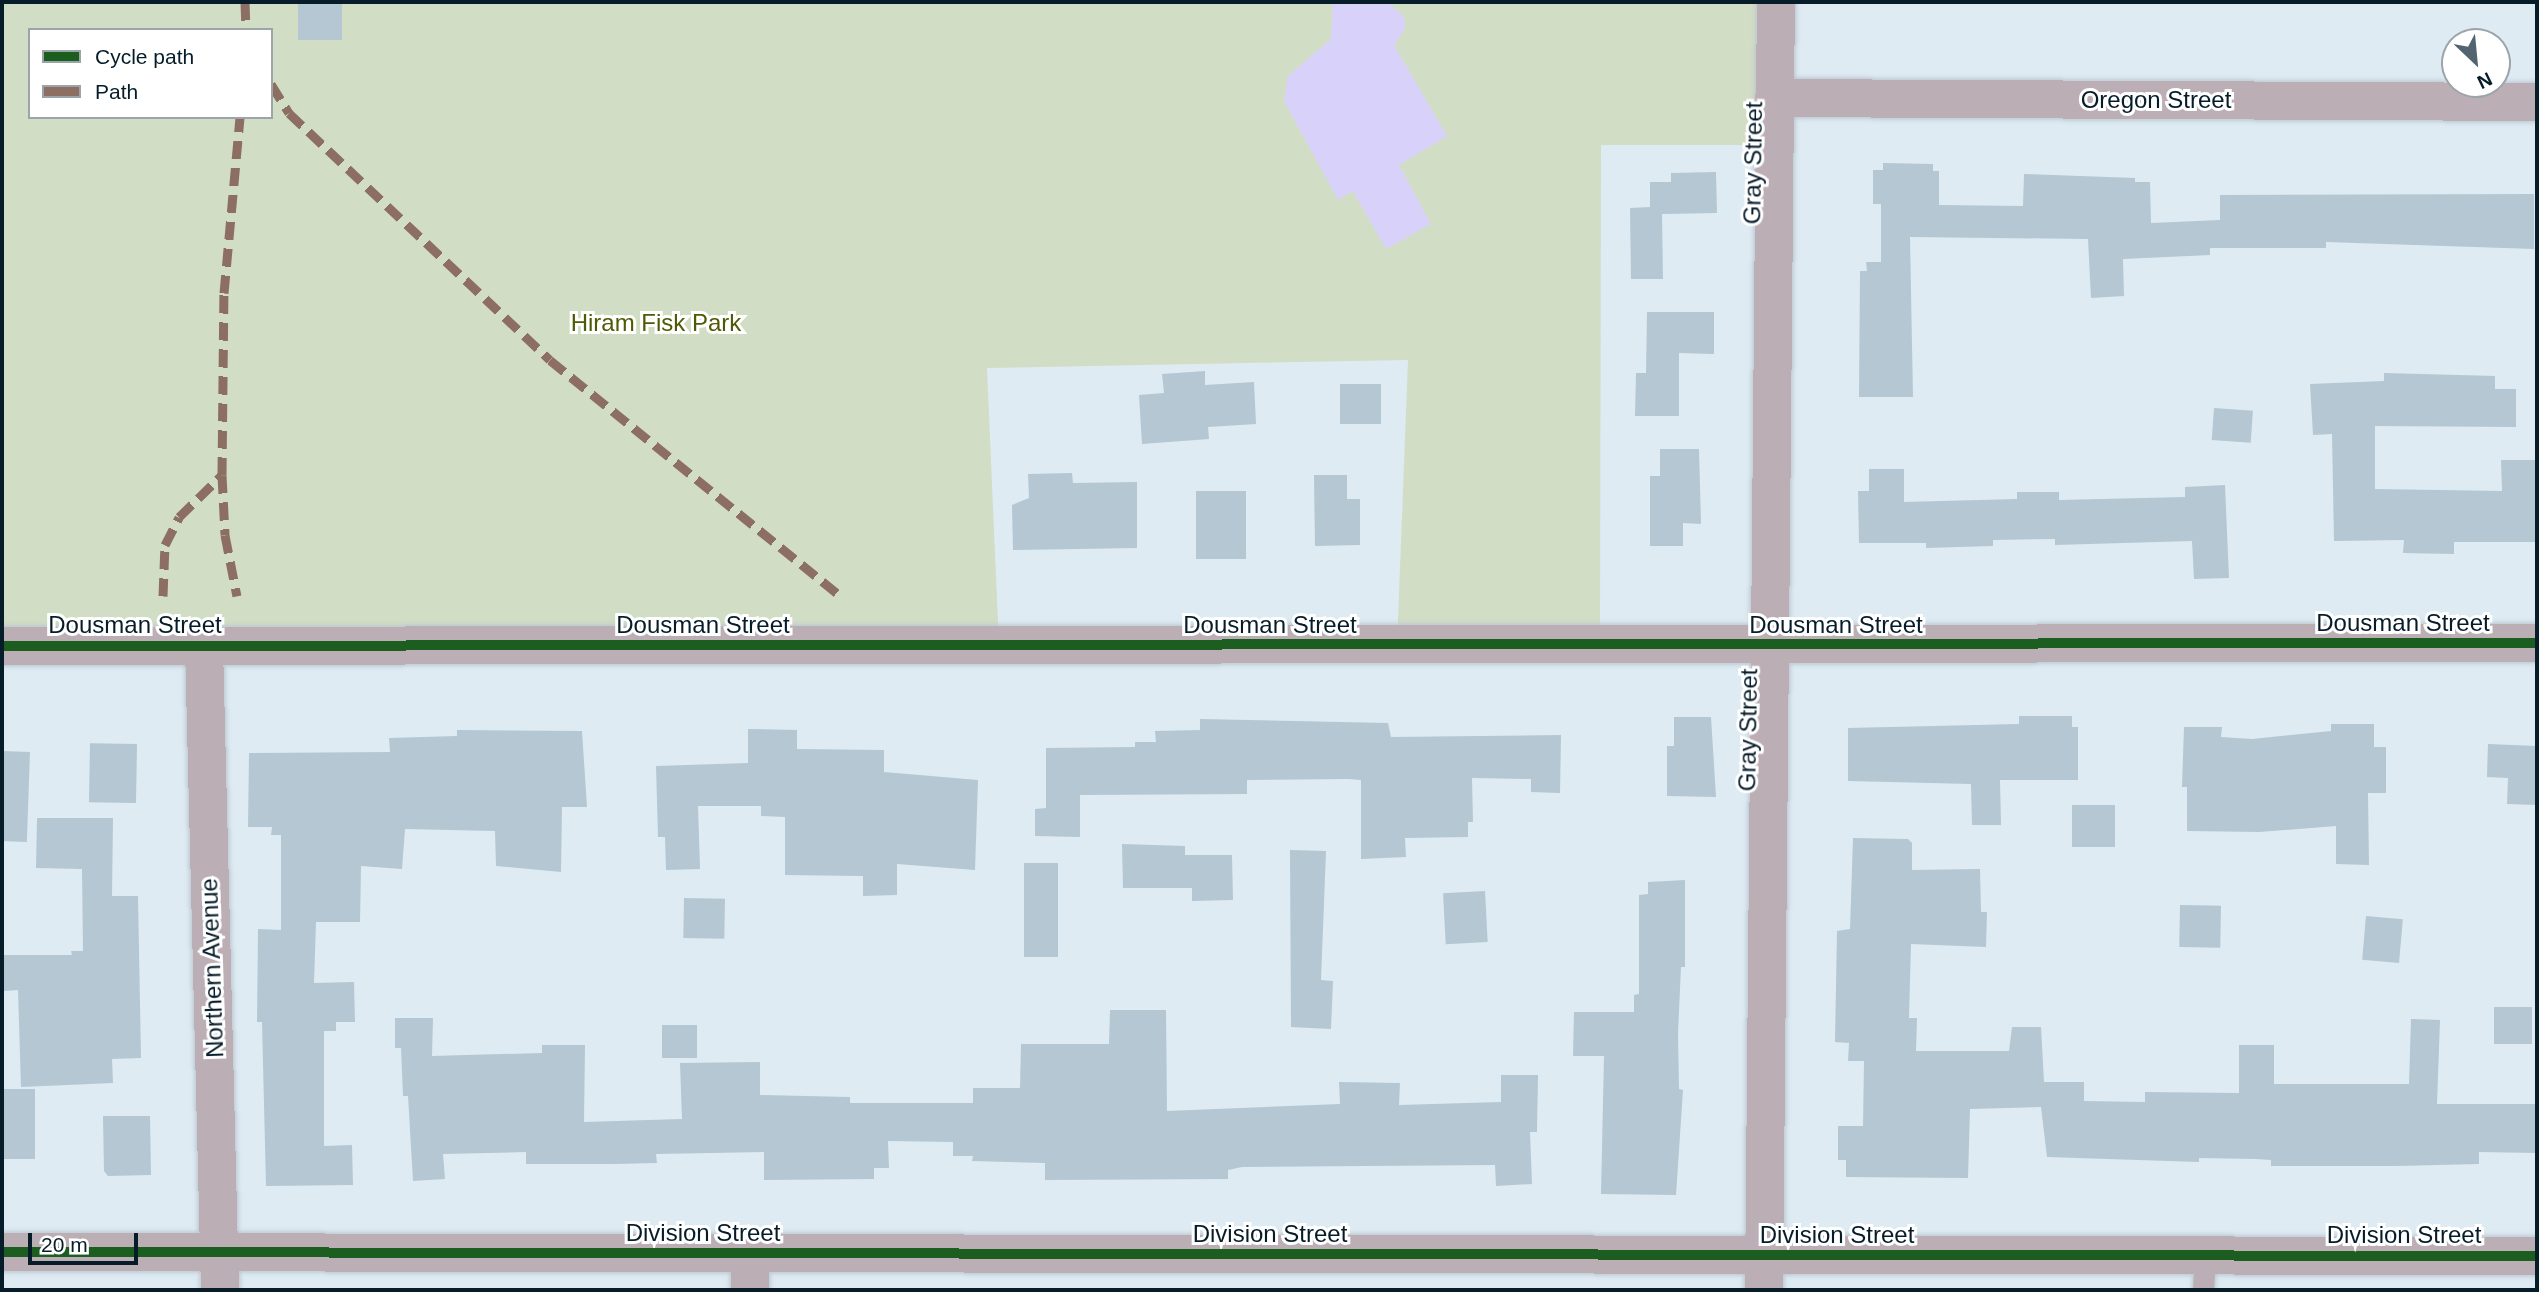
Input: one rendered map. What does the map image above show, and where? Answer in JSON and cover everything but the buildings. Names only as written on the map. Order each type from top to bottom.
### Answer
[{"type":"street","name":"Gray Street","points":[[1764,1273],[1776,2]]},
{"type":"street","name":"Oregon Street","points":[[1774,97],[2537,102]]},
{"type":"street","name":"Dousman Street","points":[[2,646],[2537,643]]},
{"type":"street","name":"Northern Avenue","points":[[204,646],[220,1272]]},
{"type":"street","name":"Division Street","points":[[2,1252],[220,1272],[2204,1273],[2537,1256]]},
{"type":"green space","name":"Hiram Fisk Park","points":[[2,2],[1776,2],[1774,145],[1601,145],[1600,647],[1397,646],[1408,360],[987,368],[999,646],[2,646]]},
{"type":"shaded area","points":[[1333,2],[1388,2],[1404,17],[1405,29],[1394,45],[1447,136],[1399,165],[1431,224],[1386,249],[1353,191],[1338,200],[1284,101],[1288,76],[1331,39]]},
{"type":"marked path","points":[[245,2],[246,28]]},
{"type":"marked path","points":[[273,87],[289,113],[550,360],[837,593]]},
{"type":"marked path","points":[[163,596],[165,545],[179,517],[222,475],[224,293],[240,119]]},
{"type":"marked path","points":[[222,475],[225,535],[237,596]]},
{"type":"cycle path","points":[[2,646],[2537,643]]},
{"type":"cycle path","points":[[2,1252],[2537,1256]]}]
